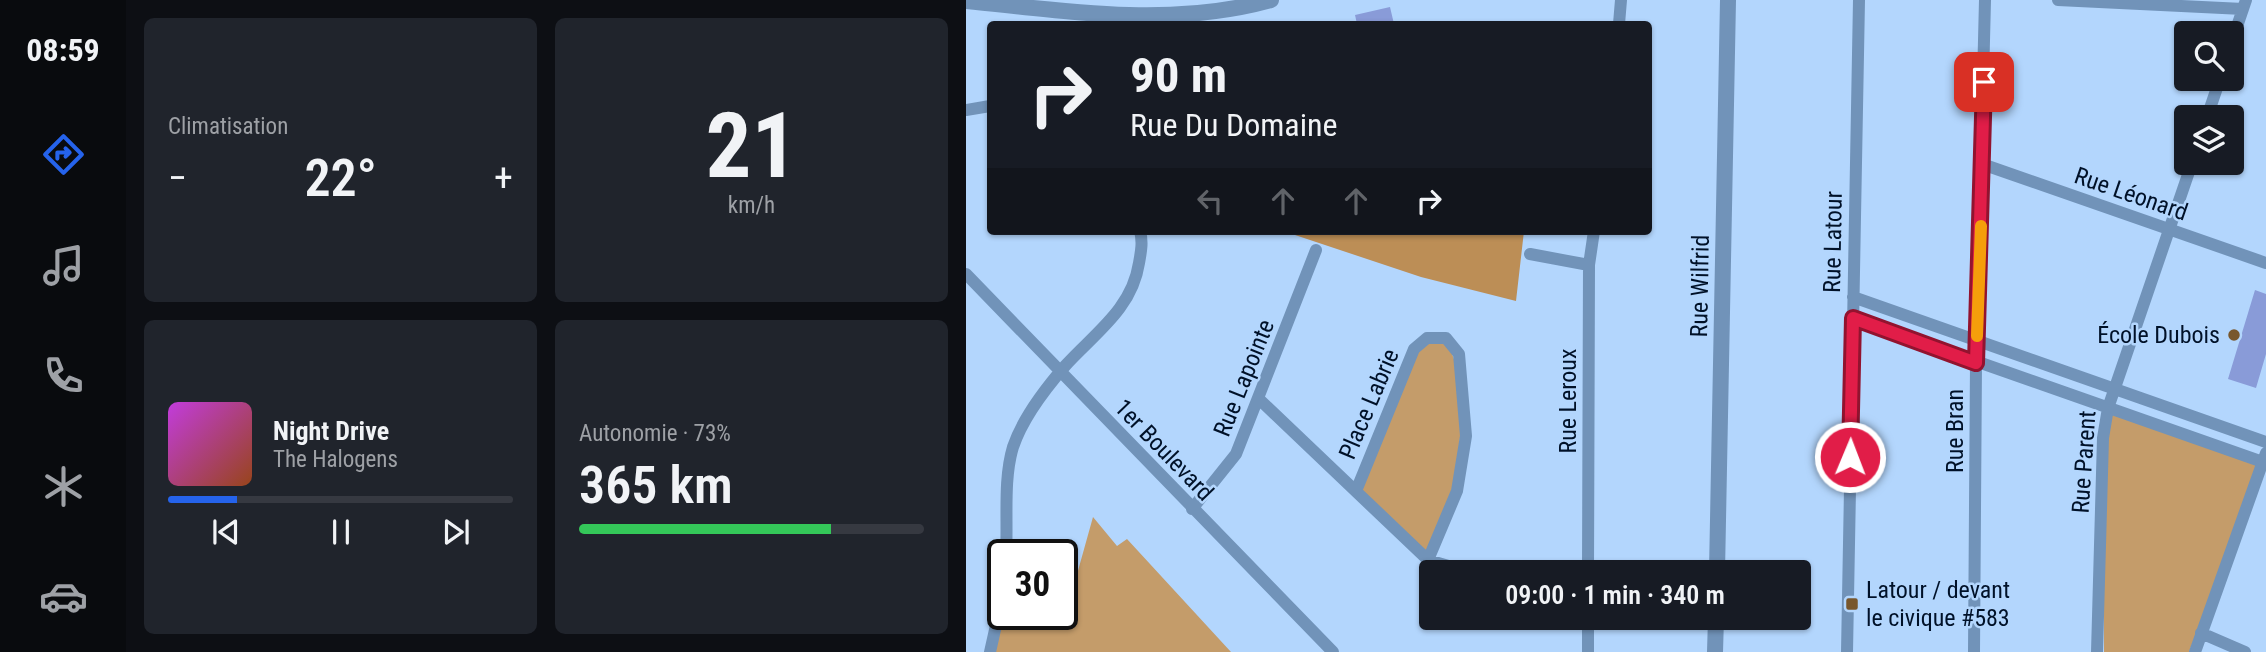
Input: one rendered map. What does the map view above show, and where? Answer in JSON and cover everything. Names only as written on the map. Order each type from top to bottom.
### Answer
[{"type":"street","points":[[966,1],[1132,16],[1225,11],[1270,0]]},
{"type":"street","points":[[1619,21],[1621,0]]},
{"type":"street","name":"Rue Wilfrid","points":[[1717,560],[1728,0]]},
{"type":"street","name":"Rue Latour","points":[[1847,652],[1858,0]]},
{"type":"street","name":"Rue Bran","points":[[1974,652],[1976,363],[1985,0]]},
{"type":"street","points":[[2058,0],[2244,5]]},
{"type":"street","points":[[966,110],[987,106]]},
{"type":"street","name":"Rue Léonard","points":[[1983,164],[2266,263]]},
{"type":"street","name":"Rue Parent","points":[[2097,652],[2103,438],[2108,408],[2188,175]]},
{"type":"street","points":[[1007,539],[1009,470],[1013,447],[1045,390],[1109,323],[1127,300],[1138,269],[1141,235]]},
{"type":"street","name":"Rue Leroux","points":[[1588,560],[1590,265],[1594,235]]},
{"type":"street","name":"Rue Lapointe","points":[[1192,509],[1236,454],[1260,400],[1316,250]]},
{"type":"street","points":[[1530,254],[1590,265]]},
{"type":"street","name":"1er Boulevard","points":[[966,274],[1333,652]]},
{"type":"street","points":[[1853,297],[2266,442]]},
{"type":"street","points":[[1853,318],[1976,363],[2265,459],[2195,652]]},
{"type":"street","name":"Place Labrie","points":[[1356,491],[1414,349],[1427,338],[1446,338],[1459,354],[1466,436],[1458,491],[1428,560]]},
{"type":"street","points":[[1260,400],[1427,560]]},
{"type":"street","points":[[990,652],[995,630]]},
{"type":"street","points":[[1588,630],[1588,652]]},
{"type":"street","points":[[1716,630],[1716,652]]},
{"type":"street","points":[[2201,633],[2245,652]]},
{"type":"shaded area","points":[[1295,235],[1524,235],[1516,301],[1421,277]]},
{"type":"shaded area","points":[[1427,338],[1446,338],[1463,383],[1457,491],[1428,560],[1356,491],[1400,379]]},
{"type":"shaded area","points":[[2108,408],[2263,462],[2189,652],[2104,652],[2103,438]]},
{"type":"shaded area","points":[[1093,517],[1117,546],[1127,539],[1231,652],[991,652],[996,630],[1078,630],[1078,571]]},
{"type":"building","points":[[1390,7],[1393,21],[1356,21],[1355,15]]},
{"type":"building","points":[[2255,290],[2266,294],[2266,354],[2256,388],[2228,379]]},
{"type":"slow traffic","points":[[1977,336],[1981,226]]},
{"type":"place","name":"École Dubois","points":[[2234,335]]},
{"type":"place","name":"Latour / devant le civique #583","points":[[1852,604]]},
{"type":"route","points":[[1850,457],[1853,318],[1976,363],[1984,82]]}]
